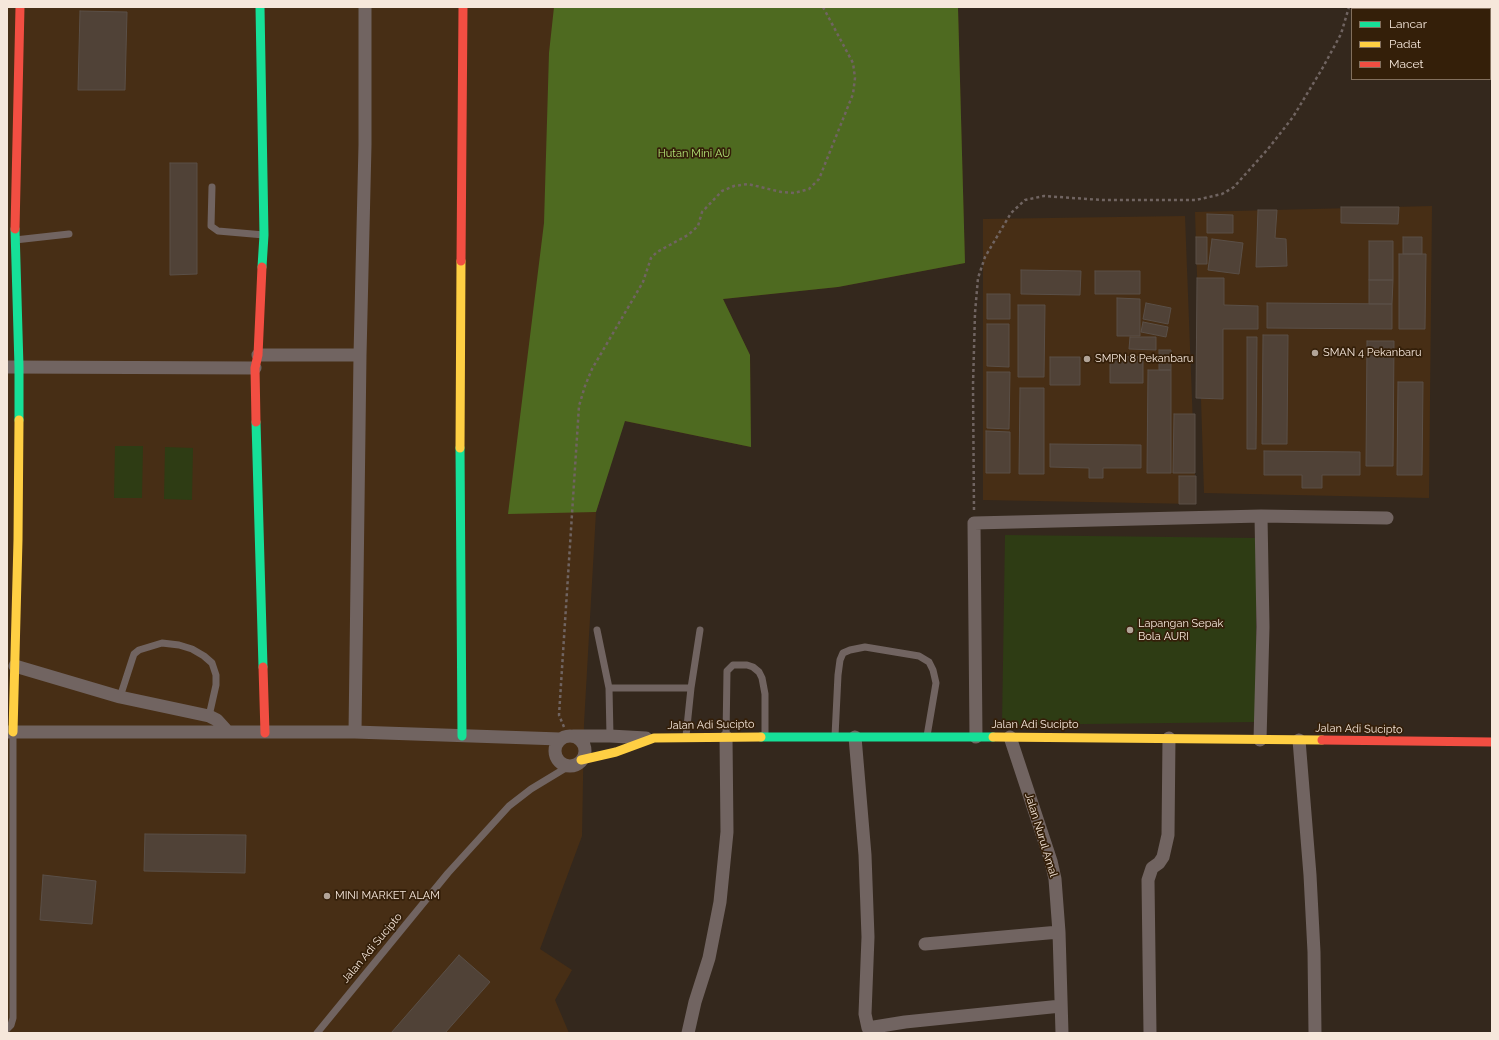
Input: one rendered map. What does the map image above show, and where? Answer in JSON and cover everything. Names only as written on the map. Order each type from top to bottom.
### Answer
[{"type":"street","points":[[20,7],[12,128],[15,240],[11,278],[13,367],[12,540],[15,666],[10,732],[355,732],[462,736],[610,736],[654,738]]},
{"type":"street","points":[[260,7],[264,234],[258,355],[255,368],[265,733]]},
{"type":"street","points":[[355,732],[360,355],[365,153],[364,7]]},
{"type":"street","points":[[462,736],[460,510],[463,7]]},
{"type":"street","points":[[258,355],[360,355]]},
{"type":"street","points":[[13,367],[255,368]]},
{"type":"street","points":[[1260,740],[1263,627],[1261,516]]},
{"type":"street","points":[[976,737],[974,523],[1261,516],[1388,518]]},
{"type":"street","points":[[15,666],[120,697],[208,716],[217,720],[227,732]]},
{"type":"street","name":"Jalan Adi Sucipto","points":[[582,760],[616,752],[654,738],[686,737],[1010,736],[1492,742]]},
{"type":"street","name":"Jalan Nurul Amal","points":[[1010,736],[1051,861],[1057,890],[1062,1033]]},
{"type":"street","points":[[567,737],[582,742],[584,747],[584,756],[582,760],[573,766],[568,766],[559,762],[556,758],[555,748],[567,737]]},
{"type":"street","points":[[688,1033],[695,1002],[709,958],[720,902],[727,832],[726,737]]},
{"type":"street","points":[[855,737],[866,855],[868,937],[866,1014],[868,1030],[905,1022],[1060,1006]]},
{"type":"street","points":[[1150,1033],[1148,880],[1152,868],[1159,863],[1163,857],[1168,835],[1169,738]]},
{"type":"street","points":[[1299,740],[1310,875],[1314,952],[1315,1033]]},
{"type":"street","points":[[925,944],[1059,932]]},
{"type":"lane","points":[[212,187],[211,226],[218,231],[264,234]]},
{"type":"lane","points":[[15,240],[69,234]]},
{"type":"lane","points":[[597,630],[608,688],[610,736]]},
{"type":"lane","points":[[686,737],[691,688],[700,630]]},
{"type":"lane","points":[[120,697],[134,654],[139,650],[162,643],[179,645],[192,649],[212,663],[216,674],[216,685],[208,716]]},
{"type":"lane","points":[[835,736],[840,660],[843,653],[866,647],[919,656],[929,662],[933,670],[936,684],[927,736]]},
{"type":"lane","points":[[726,737],[727,671],[733,665],[747,665],[753,667],[759,672],[762,678],[765,694],[765,736]]},
{"type":"lane","points":[[608,688],[691,688]]},
{"type":"lane","points":[[7,1028],[11,1025],[13,1018],[10,732]]},
{"type":"lane","name":"Jalan Adi Sucipto","points":[[317,1033],[448,873],[509,806],[531,789],[568,766]]},
{"type":"path","points":[[567,737],[559,715],[579,406],[585,386],[592,369],[643,282],[651,258],[657,252],[688,235],[698,226],[702,212],[722,191],[734,186],[748,184],[781,192],[794,193],[809,189],[820,179],[853,94],[855,78],[853,63],[823,7]]},
{"type":"path","points":[[974,523],[973,385],[975,313],[978,278],[985,257],[1011,213],[1025,200],[1044,196],[1102,200],[1196,200],[1222,194],[1234,187],[1268,149],[1293,117],[1322,70],[1341,34],[1349,7]]},
{"type":"shaded area","points":[[7,7],[958,7],[965,263],[838,287],[723,299],[750,355],[751,447],[624,421],[596,512],[584,724],[582,836],[540,949],[572,970],[555,1000],[569,1033],[7,1033]]},
{"type":"shaded area","name":"SMAN 4 Pekanbaru","points":[[1432,206],[1429,498],[1204,493],[1195,212]]},
{"type":"shaded area","name":"SMPN 8 Pekanbaru","points":[[1185,216],[1196,504],[983,500],[983,219]]},
{"type":"green space","name":"Hutan Mini AU","points":[[554,7],[958,7],[965,263],[838,287],[723,299],[750,355],[751,447],[625,421],[596,512],[508,514],[544,223],[549,53]]},
{"type":"green space","points":[[115,446],[143,446],[142,498],[114,498]]},
{"type":"green space","points":[[165,447],[193,448],[192,500],[164,499]]},
{"type":"green space","name":"Lapangan Sepak Bola AURI","points":[[1005,535],[1256,538],[1256,722],[1002,725]]},
{"type":"building","points":[[80,11],[127,12],[125,90],[78,90]]},
{"type":"building","points":[[170,163],[197,163],[197,274],[170,275]]},
{"type":"building","points":[[1341,207],[1399,207],[1398,224],[1341,223]]},
{"type":"building","points":[[1258,210],[1277,210],[1275,238],[1286,239],[1287,266],[1256,267]]},
{"type":"building","points":[[1207,214],[1233,215],[1233,233],[1207,233]]},
{"type":"building","points":[[1196,237],[1207,237],[1207,264],[1196,264]]},
{"type":"building","points":[[1403,237],[1422,237],[1422,254],[1403,254]]},
{"type":"building","points":[[1212,239],[1243,243],[1239,274],[1208,270]]},
{"type":"building","points":[[1369,241],[1393,241],[1393,280],[1369,280]]},
{"type":"building","points":[[1399,254],[1426,254],[1425,329],[1399,329]]},
{"type":"building","points":[[1021,270],[1081,271],[1080,295],[1021,294]]},
{"type":"building","points":[[1095,271],[1140,271],[1140,294],[1095,294]]},
{"type":"building","points":[[1197,278],[1224,278],[1224,305],[1258,306],[1258,329],[1223,329],[1223,399],[1196,398]]},
{"type":"building","points":[[1369,280],[1393,280],[1392,304],[1369,304]]},
{"type":"building","points":[[987,294],[1010,294],[1010,319],[987,319]]},
{"type":"building","points":[[1117,298],[1140,299],[1140,336],[1117,336]]},
{"type":"building","points":[[1146,303],[1171,308],[1168,324],[1143,319]]},
{"type":"building","points":[[1267,303],[1392,304],[1392,329],[1267,328]]},
{"type":"building","points":[[1018,305],[1045,305],[1044,377],[1018,377]]},
{"type":"building","points":[[1143,322],[1168,327],[1166,337],[1141,332]]},
{"type":"building","points":[[987,324],[1009,324],[1009,367],[987,366]]},
{"type":"building","points":[[1263,335],[1288,335],[1287,444],[1262,444]]},
{"type":"building","points":[[1130,337],[1156,337],[1156,350],[1129,349]]},
{"type":"building","points":[[1247,337],[1257,337],[1256,449],[1247,449]]},
{"type":"building","points":[[1367,341],[1394,341],[1393,466],[1366,466]]},
{"type":"building","points":[[1159,350],[1171,350],[1171,370],[1159,370]]},
{"type":"building","points":[[1110,356],[1143,357],[1143,383],[1110,383]]},
{"type":"building","points":[[1050,357],[1080,357],[1080,385],[1050,385]]},
{"type":"building","points":[[1148,370],[1171,370],[1171,473],[1147,473]]},
{"type":"building","points":[[987,372],[1010,372],[1009,429],[987,428]]},
{"type":"building","points":[[1398,382],[1423,382],[1422,475],[1397,475]]},
{"type":"building","points":[[1020,388],[1044,388],[1044,474],[1019,474]]},
{"type":"building","points":[[1174,414],[1195,414],[1195,473],[1173,473]]},
{"type":"building","points":[[986,431],[1010,432],[1010,473],[986,473]]},
{"type":"building","points":[[1050,444],[1141,445],[1141,468],[1103,468],[1103,478],[1089,478],[1089,468],[1050,467]]},
{"type":"building","points":[[1264,451],[1360,452],[1360,475],[1322,475],[1322,488],[1302,488],[1302,475],[1264,475]]},
{"type":"building","points":[[1179,476],[1196,476],[1196,504],[1179,504]]},
{"type":"building","points":[[145,834],[246,835],[245,873],[144,871]]},
{"type":"building","points":[[43,875],[96,881],[92,924],[40,920]]},
{"type":"building","points":[[459,955],[490,982],[445,1033],[391,1033]]},
{"type":"traffic: fast","points":[[260,7],[264,235],[262,267]]},
{"type":"traffic: fast","points":[[15,229],[19,420]]},
{"type":"traffic: fast","points":[[256,422],[263,667]]},
{"type":"traffic: fast","points":[[460,448],[462,736]]},
{"type":"traffic: fast","points":[[761,737],[993,737]]},
{"type":"traffic: slow","points":[[460,448],[461,261]]},
{"type":"traffic: slow","points":[[13,732],[18,540],[19,420]]},
{"type":"traffic: slow","points":[[581,760],[616,752],[654,738],[761,737]]},
{"type":"traffic: slow","points":[[993,737],[1322,740]]},
{"type":"traffic: jam","points":[[15,229],[20,7]]},
{"type":"traffic: jam","points":[[461,261],[463,7]]},
{"type":"traffic: jam","points":[[256,422],[255,368],[258,355],[262,267]]},
{"type":"traffic: jam","points":[[263,667],[265,733]]},
{"type":"traffic: jam","points":[[1322,740],[1492,742]]},
{"type":"place","name":"SMAN 4 Pekanbaru","points":[[1315,353]]},
{"type":"place","name":"SMPN 8 Pekanbaru","points":[[1087,359]]},
{"type":"place","name":"Lapangan Sepak Bola AURI","points":[[1130,630]]},
{"type":"place","name":"MINI MARKET ALAM","points":[[327,896]]}]
